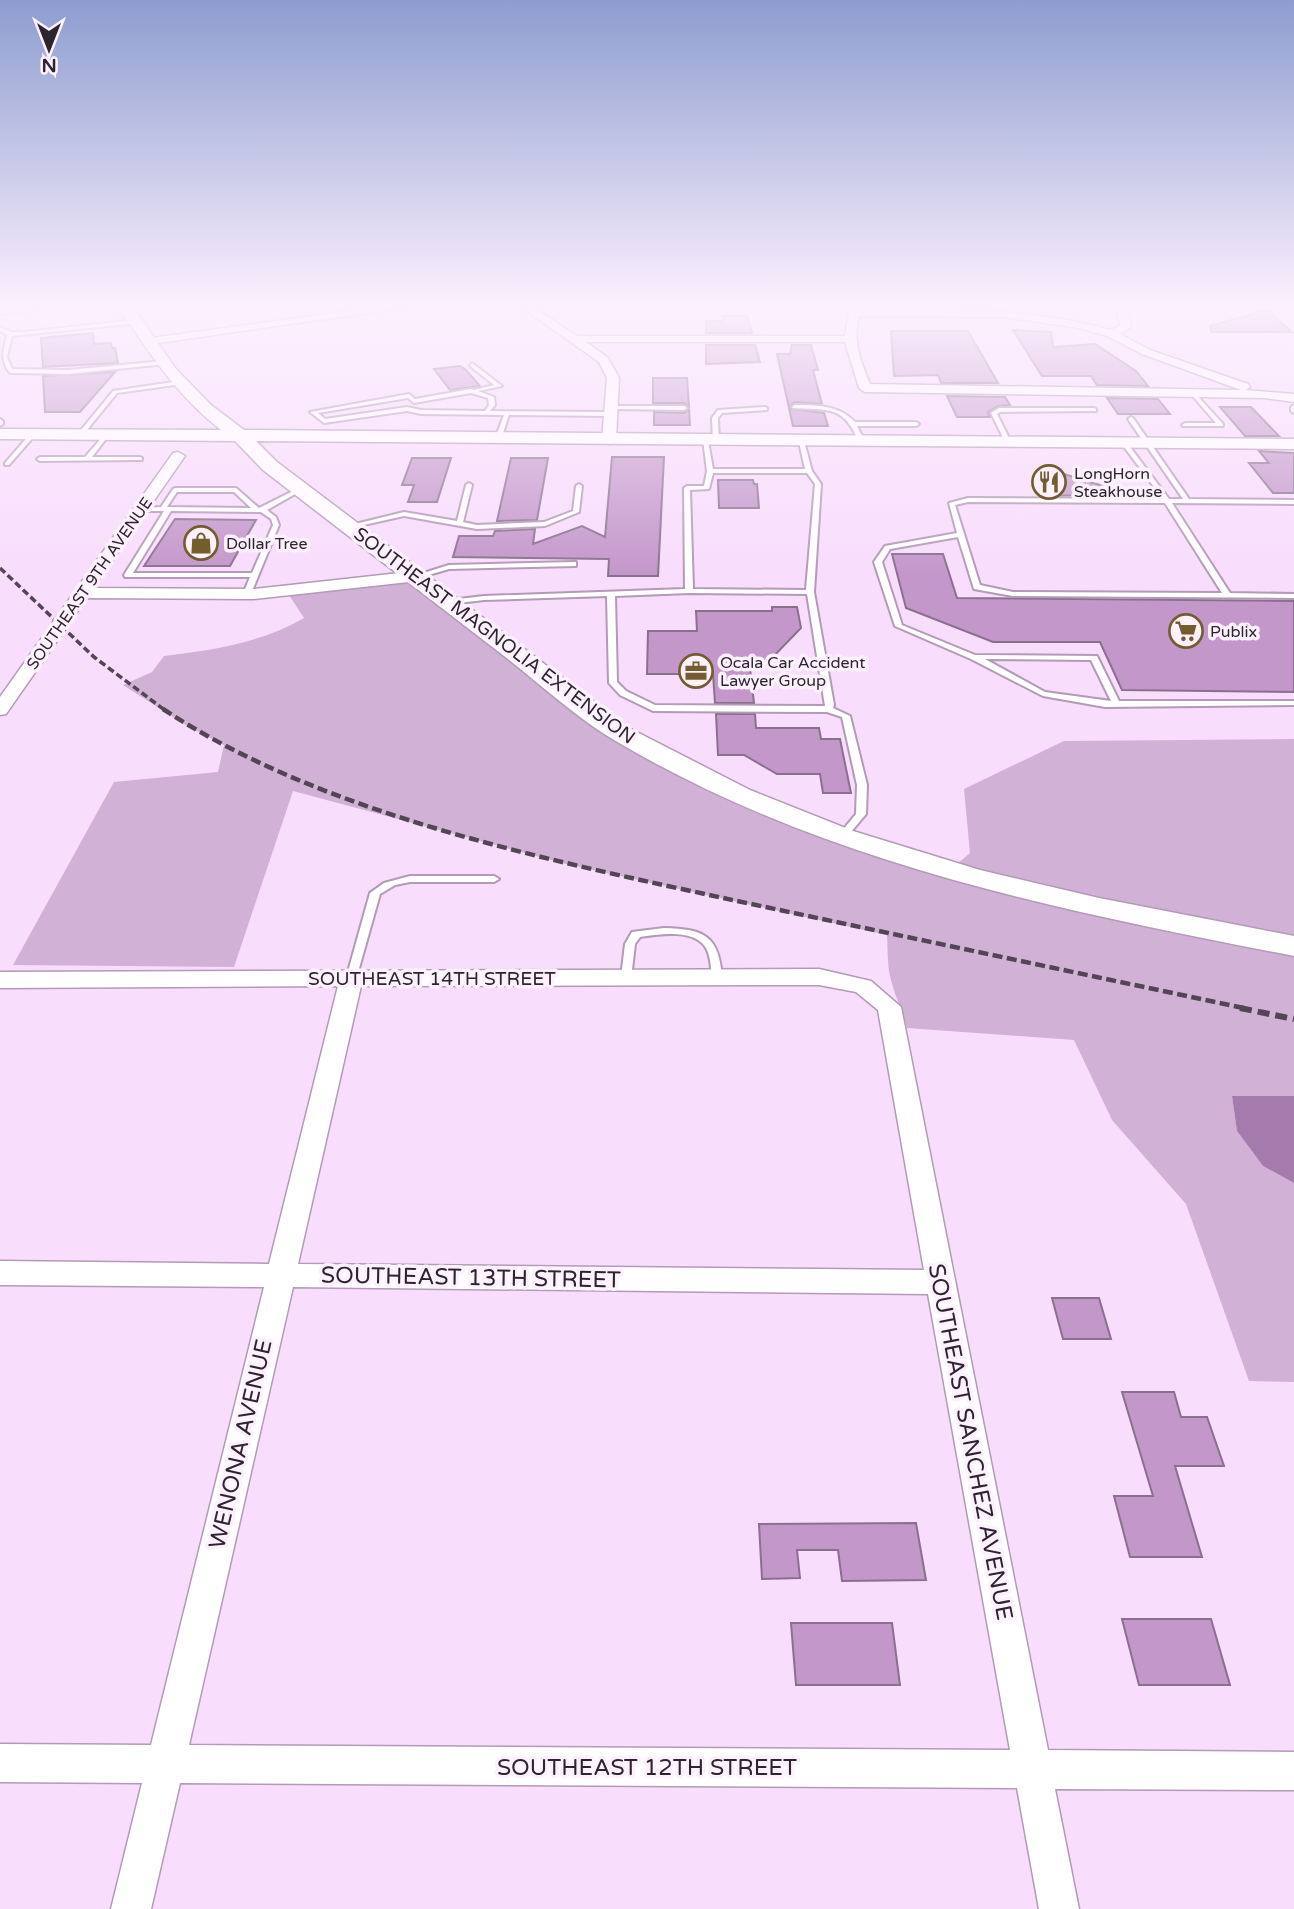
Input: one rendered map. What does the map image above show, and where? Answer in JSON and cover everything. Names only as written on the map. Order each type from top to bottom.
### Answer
[{"type":"main road","name":"SOUTHEAST MAGNOLIA EXTENSION","points":[[193,396],[240,436],[270,466],[418,576],[620,733],[681,767],[743,796],[873,848],[1079,904],[1294,946]]},
{"type":"main road","points":[[94,435],[161,428],[205,409]]},
{"type":"main road","points":[[0,434],[1009,444],[1294,444]]},
{"type":"main road","points":[[270,466],[303,448],[362,438]]},
{"type":"street","points":[[609,440],[612,396]]},
{"type":"street","name":"SOUTHEAST 9TH AVENUE","points":[[0,710],[178,456]]},
{"type":"street","points":[[81,593],[247,594],[418,576]]},
{"type":"street","name":"SOUTHEAST 14TH STREET","points":[[0,980],[819,977],[863,986]]},
{"type":"street","name":"WENONA AVENUE","points":[[131,1909],[351,979]]},
{"type":"street","name":"SOUTHEAST SANCHEZ AVENUE","points":[[863,986],[889,1007],[1059,1909]]},
{"type":"street","name":"SOUTHEAST 13TH STREET","points":[[0,1273],[941,1282]]},
{"type":"street","name":"SOUTHEAST 12TH STREET","points":[[0,1763],[1294,1771]]},
{"type":"lane","points":[[87,459],[94,435],[113,396]]},
{"type":"lane","points":[[408,396],[313,412],[324,421],[407,409],[419,412],[507,413],[684,408]]},
{"type":"lane","points":[[409,396],[419,412],[417,424]]},
{"type":"lane","points":[[414,401],[442,396]]},
{"type":"lane","points":[[486,413],[492,405],[491,397],[488,396]]},
{"type":"lane","points":[[1185,425],[1221,425],[1196,396]]},
{"type":"lane","points":[[795,407],[836,408],[854,424],[862,442]]},
{"type":"lane","points":[[689,591],[687,488],[707,488],[715,418],[720,411],[765,409]]},
{"type":"lane","points":[[1009,444],[994,413],[999,410],[1094,410]]},
{"type":"lane","points":[[498,439],[507,413]]},
{"type":"lane","points":[[1131,419],[1151,444],[1188,502]]},
{"type":"lane","points":[[854,424],[916,424]]},
{"type":"lane","points":[[7,464],[33,434]]},
{"type":"lane","points":[[802,442],[809,471],[818,484],[810,592],[830,705],[828,709]]},
{"type":"lane","points":[[1125,444],[1168,502],[1227,595]]},
{"type":"lane","points":[[40,459],[140,459]]},
{"type":"lane","points":[[709,471],[809,471]]},
{"type":"lane","points":[[459,525],[468,485]]},
{"type":"lane","points":[[350,526],[404,514],[459,525],[545,524],[576,512],[579,486]]},
{"type":"lane","points":[[141,509],[260,510],[301,489]]},
{"type":"lane","points":[[247,594],[255,575],[276,525],[274,517],[260,510],[236,490],[175,490],[128,575],[255,575]]},
{"type":"lane","points":[[1294,502],[968,500],[951,505],[977,587],[1013,594],[1294,596]]},
{"type":"lane","points":[[961,534],[887,547],[878,562],[899,625],[974,657],[1043,694],[1116,704],[1294,703]]},
{"type":"lane","points":[[418,576],[449,567],[573,564]]},
{"type":"lane","points":[[450,602],[484,598],[689,591],[810,592]]},
{"type":"lane","points":[[611,594],[613,683],[623,693],[653,708],[828,709],[846,716],[862,785],[861,814],[842,836]]},
{"type":"lane","points":[[974,657],[1094,658],[1116,704]]},
{"type":"lane","points":[[351,979],[375,893],[380,889],[396,881],[410,879],[495,879]]},
{"type":"lane","points":[[626,978],[630,944],[636,934],[682,933],[701,937],[709,943],[714,952],[717,978]]},
{"type":"shaded area","points":[[407,582],[675,773],[775,820],[869,855],[986,890],[1078,912],[1294,955],[1294,1096],[1232,1096],[1237,1131],[1263,1166],[1294,1183],[1294,1382],[1249,1381],[1186,1204],[1112,1120],[1074,1040],[907,1028],[890,975],[887,935],[566,864],[293,791],[234,967],[13,965],[114,782],[218,772],[224,745],[187,726],[123,685],[152,672],[164,656],[218,648],[288,627],[304,618],[289,595]]},
{"type":"shaded area","points":[[1294,739],[1294,937],[1079,896],[957,864],[970,853],[964,789],[1064,741]]},
{"type":"shaded area","points":[[1232,1096],[1294,1096],[1294,1183],[1263,1166],[1237,1131]]},
{"type":"building","points":[[44,396],[94,396],[80,412],[45,412]]},
{"type":"building","points":[[653,396],[688,396],[689,407],[684,403],[653,403]]},
{"type":"building","points":[[786,396],[820,396],[822,404],[795,402],[790,409],[824,413],[828,426],[793,426]]},
{"type":"building","points":[[947,396],[1005,397],[1010,405],[998,406],[988,412],[990,417],[957,417]]},
{"type":"building","points":[[1107,398],[1158,399],[1170,414],[1118,414]]},
{"type":"building","points":[[1220,407],[1251,407],[1279,436],[1245,436]]},
{"type":"building","points":[[689,409],[690,425],[654,425],[654,412],[684,413]]},
{"type":"building","points":[[1259,451],[1294,453],[1294,493],[1273,493],[1249,463],[1269,463]]},
{"type":"building","points":[[612,457],[664,457],[658,576],[608,576],[609,559],[453,557],[459,536],[493,536],[495,531],[535,529],[533,544],[582,526],[605,537]]},
{"type":"building","points":[[412,458],[451,458],[437,502],[408,502],[414,485],[402,485]]},
{"type":"building","points":[[511,458],[548,458],[537,520],[497,521]]},
{"type":"building","points":[[1040,473],[1064,474],[1113,489],[1113,494],[1052,496]]},
{"type":"building","points":[[718,480],[753,480],[754,484],[757,484],[759,508],[719,508]]},
{"type":"building","name":"Dollar Tree","points":[[175,519],[256,520],[230,566],[144,566]]},
{"type":"building","points":[[892,554],[943,554],[957,598],[1294,601],[1294,692],[1122,690],[1100,642],[993,642],[906,608]]},
{"type":"building","points":[[772,607],[797,607],[801,628],[770,660],[749,660],[754,703],[715,703],[713,674],[647,674],[648,631],[697,631],[696,611],[772,611]]},
{"type":"building","points":[[716,714],[755,714],[756,728],[819,728],[821,739],[840,739],[851,793],[823,793],[820,774],[777,774],[744,755],[718,755]]},
{"type":"building","points":[[1052,1298],[1099,1298],[1111,1339],[1063,1339]]},
{"type":"building","points":[[1122,1392],[1174,1392],[1181,1417],[1207,1417],[1224,1466],[1175,1466],[1202,1557],[1130,1557],[1114,1496],[1153,1496]]},
{"type":"building","points":[[916,1523],[926,1580],[842,1581],[838,1550],[797,1550],[800,1578],[762,1579],[759,1524]]},
{"type":"building","points":[[1122,1619],[1211,1619],[1230,1685],[1139,1685]]},
{"type":"building","points":[[791,1623],[892,1623],[900,1685],[796,1685]]},
{"type":"railway","points":[[0,568],[94,657],[165,710]]},
{"type":"railway","points":[[165,710],[226,746],[295,778],[366,806],[440,830],[591,869],[1248,1009]]},
{"type":"railway","points":[[1240,1008],[1294,1019]]},
{"type":"place","name":"LongHorn Steakhouse","points":[[1049,482]]},
{"type":"place","name":"Dollar Tree","points":[[201,543]]},
{"type":"place","name":"Publix","points":[[1186,631]]},
{"type":"place","name":"Ocala Car Accident Lawyer Group","points":[[696,671]]}]
